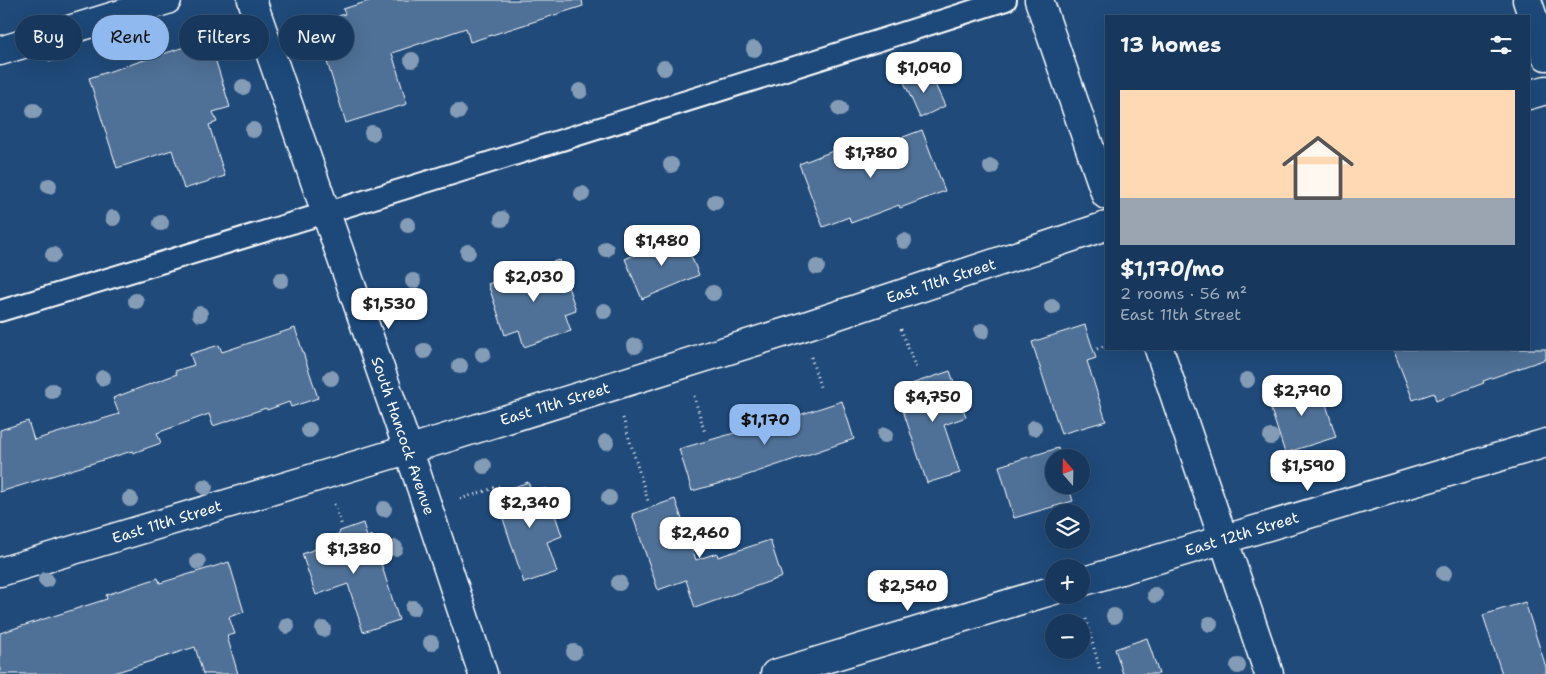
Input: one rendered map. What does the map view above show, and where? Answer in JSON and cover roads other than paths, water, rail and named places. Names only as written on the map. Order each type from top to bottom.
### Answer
[{"type":"street","points":[[0,52],[168,0]]},
{"type":"street","name":"South Hancock Avenue","points":[[252,0],[408,449],[483,674]]},
{"type":"street","points":[[1039,0],[1105,192]]},
{"type":"street","points":[[1527,0],[1546,56]]},
{"type":"street","points":[[1530,95],[1546,90]]},
{"type":"street","name":"East 11th Street","points":[[0,572],[685,364],[812,324],[1105,226]]},
{"type":"street","points":[[1159,350],[1269,674]]},
{"type":"street","name":"East 12th Street","points":[[1090,579],[1546,443]]},
{"type":"street","points":[[775,674],[1045,593]]},
{"type":"lane","points":[[0,311],[326,214],[670,108],[1006,0]]}]
